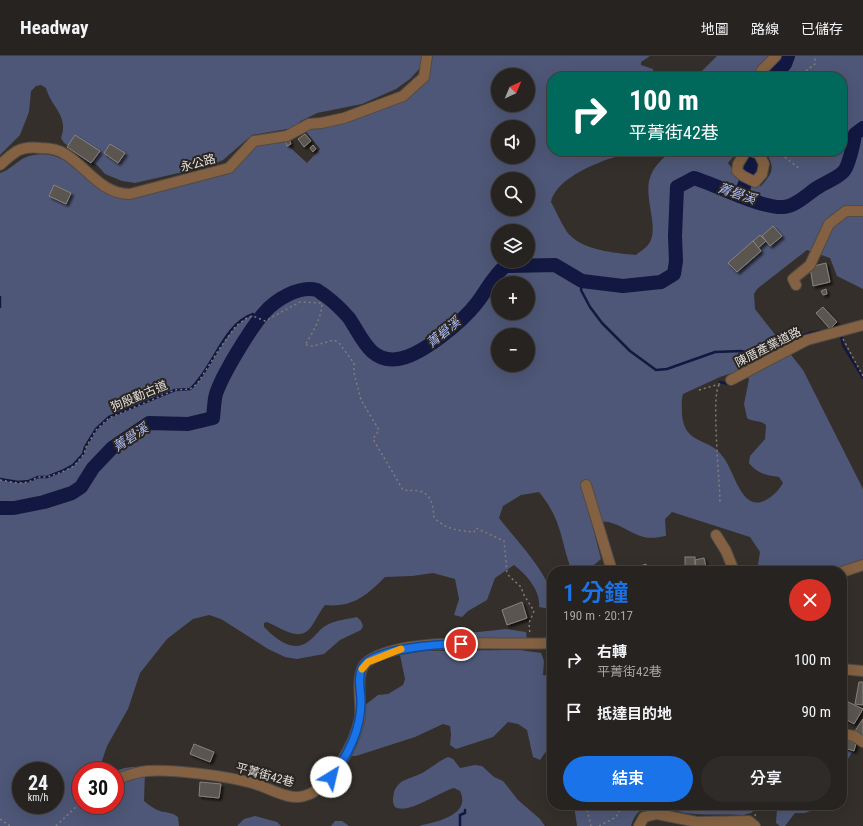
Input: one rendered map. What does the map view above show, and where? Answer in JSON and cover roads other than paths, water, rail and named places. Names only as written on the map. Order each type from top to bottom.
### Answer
[{"type":"street","name":"永公路","points":[[0,165],[16,152],[24,148],[33,147],[52,149],[65,154],[102,186],[118,194],[130,194],[229,168],[254,141],[287,136],[309,124],[344,118],[403,96],[424,77],[427,56]]},
{"type":"street","points":[[761,72],[776,56]]},
{"type":"street","points":[[743,156],[738,164],[737,171],[755,182],[762,174],[764,164],[757,156]]},
{"type":"street","points":[[796,285],[793,279],[810,265],[829,224],[846,210],[863,211]]},
{"type":"street","name":"陳厝產業道路","points":[[731,380],[807,340],[863,325]]},
{"type":"street","points":[[586,485],[610,566]]},
{"type":"street","points":[[716,536],[726,551],[732,566]]},
{"type":"street","points":[[847,570],[863,565]]},
{"type":"street","name":"平菁街42巷","points":[[124,777],[131,774],[159,771],[245,782],[294,797],[305,796],[331,777],[350,749],[360,718],[360,675],[362,667],[368,662],[406,648],[446,644],[547,643]]},
{"type":"street","points":[[847,669],[863,671]]},
{"type":"street","points":[[847,735],[854,736],[863,742]]},
{"type":"street","points":[[639,826],[644,817],[657,814],[697,822],[749,822],[755,826]]},
{"type":"waterway","points":[[778,72],[785,64],[788,56]]},
{"type":"waterway","name":"菁礐溪","points":[[0,508],[14,508],[44,502],[72,493],[81,487],[93,468],[112,448],[149,423],[188,424],[213,418],[216,394],[237,352],[264,313],[274,303],[288,295],[303,290],[317,290],[333,302],[349,318],[363,340],[374,353],[380,357],[388,359],[407,357],[429,345],[461,320],[476,304],[505,266],[555,265],[582,281],[623,286],[661,282],[674,274],[676,261],[675,236],[677,187],[694,178],[752,201],[775,207],[789,206],[844,171],[849,159],[855,134],[863,128]]},
{"type":"waterway","points":[[740,196],[749,174],[754,156]]},
{"type":"waterway","points":[[582,281],[581,290],[590,307],[602,323],[630,351],[656,370],[667,369],[715,352],[741,351],[753,354],[810,333],[821,331]]},
{"type":"waterway","points":[[0,297],[0,307]]},
{"type":"waterway","name":"菁礐溪","points":[[259,311],[272,305]]},
{"type":"waterway","points":[[0,479],[18,482],[29,481],[38,477],[47,477],[62,471],[73,465],[83,454],[85,447],[96,429],[109,417],[175,390],[190,389],[198,380],[234,327],[243,319],[253,314]]},
{"type":"waterway","points":[[841,336],[843,345],[863,378]]},
{"type":"waterway","points":[[720,382],[732,385],[741,380]]},
{"type":"waterway","points":[[460,826],[460,815],[465,813],[465,810]]}]
